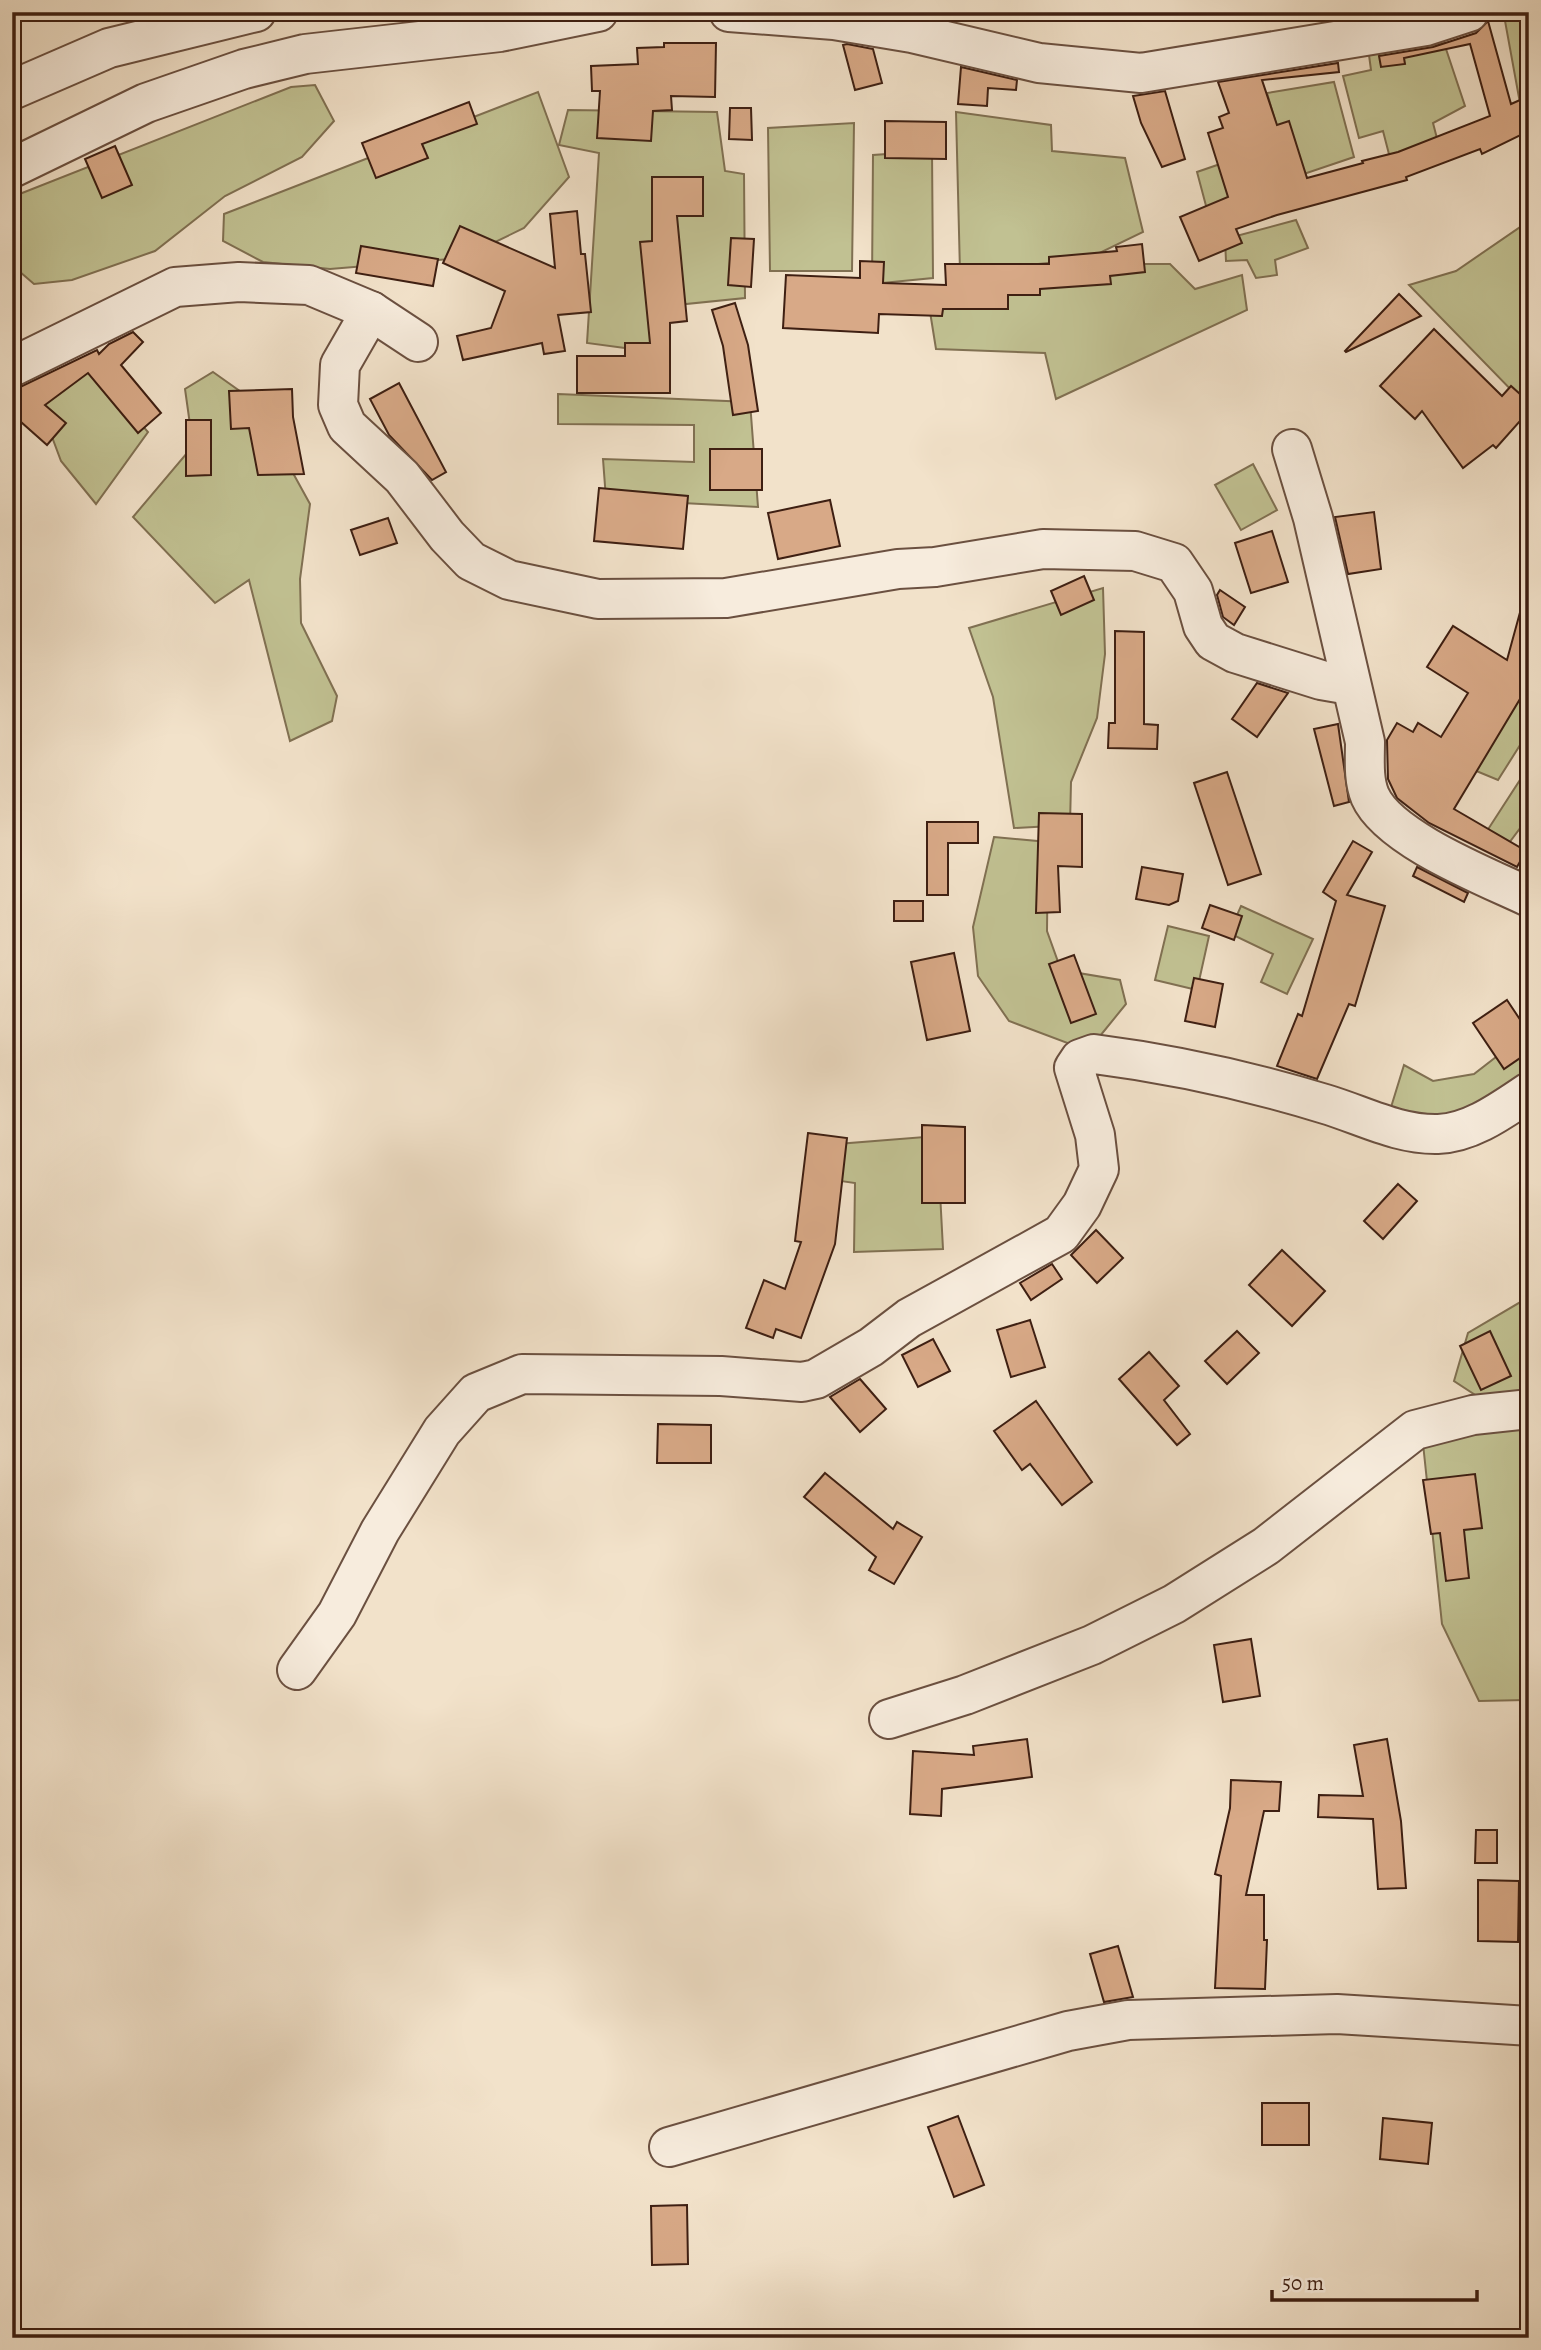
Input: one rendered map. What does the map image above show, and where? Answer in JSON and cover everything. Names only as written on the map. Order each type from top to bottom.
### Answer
[{"type":"street","points":[[12,90],[108,48],[256,12]]},
{"type":"street","points":[[12,169],[146,103],[244,69],[305,54],[499,32],[598,12]]},
{"type":"street","points":[[729,12],[834,20],[912,33],[1039,63],[1141,73],[1426,26],[1469,12]]},
{"type":"street","points":[[12,367],[175,287],[239,282],[310,285],[370,311],[418,342]]},
{"type":"street","points":[[370,311],[340,365],[338,405],[347,426],[402,477],[447,536],[471,561],[509,580],[598,599],[726,598],[1043,549],[1135,551],[1160,557],[1179,569],[1193,591],[1203,626],[1213,641],[1258,661],[1350,685]]},
{"type":"street","points":[[1292,449],[1312,518],[1365,742],[1365,770],[1370,796],[1398,827],[1452,861],[1529,897]]},
{"type":"street","points":[[297,1670],[337,1614],[380,1531],[442,1431],[476,1393],[522,1374],[722,1376],[809,1381],[830,1373],[909,1318],[1061,1234],[1082,1205],[1099,1169],[1095,1135],[1074,1068],[1080,1059],[1094,1054],[1139,1059],[1326,1104],[1409,1133],[1440,1134],[1468,1128],[1529,1092]]},
{"type":"street","points":[[889,1719],[965,1695],[1092,1645],[1174,1604],[1266,1546],[1415,1430],[1474,1415],[1529,1409]]},
{"type":"street","points":[[669,2147],[1068,2031],[1128,2020],[1337,2014],[1529,2026]]},
{"type":"green space","points":[[1529,12],[1529,124],[1524,125],[1505,21]]},
{"type":"green space","points":[[1444,43],[1465,106],[1433,123],[1439,146],[1390,158],[1383,131],[1359,138],[1343,76],[1371,70],[1369,55]]},
{"type":"green space","points":[[1334,82],[1354,157],[1292,178],[1267,93]]},
{"type":"green space","points":[[315,85],[334,121],[302,157],[225,196],[155,251],[72,280],[34,284],[12,265],[12,197],[291,87]]},
{"type":"green space","points":[[538,92],[569,177],[524,228],[462,258],[330,269],[263,262],[223,241],[224,214]]},
{"type":"green space","points":[[568,110],[717,112],[725,171],[744,174],[745,298],[657,307],[655,352],[587,343],[599,153],[559,145]]},
{"type":"green space","points":[[956,112],[1051,125],[1052,151],[1125,158],[1143,232],[1087,259],[960,272]]},
{"type":"green space","points":[[854,123],[852,271],[770,271],[768,128]]},
{"type":"green space","points":[[932,151],[933,278],[872,284],[873,155]]},
{"type":"green space","points":[[1252,153],[1263,171],[1209,217],[1197,172]]},
{"type":"green space","points":[[1296,220],[1308,248],[1275,260],[1277,275],[1256,278],[1247,260],[1226,261],[1225,239]]},
{"type":"green space","points":[[1529,221],[1529,388],[1518,397],[1409,285],[1456,271]]},
{"type":"green space","points":[[1136,264],[1170,264],[1195,289],[1242,275],[1247,310],[1056,399],[1045,353],[936,349],[927,293]]},
{"type":"green space","points":[[87,362],[148,432],[96,504],[61,461],[42,410],[65,372]]},
{"type":"green space","points":[[213,372],[261,406],[277,444],[310,504],[300,579],[301,623],[337,696],[332,721],[290,741],[249,580],[215,603],[133,517],[193,446],[185,389]]},
{"type":"green space","points":[[558,394],[750,402],[758,507],[606,499],[603,459],[694,462],[694,425],[558,424]]},
{"type":"green space","points":[[1253,464],[1277,510],[1241,530],[1215,485]]},
{"type":"green space","points":[[1103,588],[1105,654],[1097,718],[1071,782],[1070,825],[1014,828],[993,697],[969,628]]},
{"type":"green space","points":[[1529,671],[1529,731],[1498,780],[1457,763]]},
{"type":"green space","points":[[1529,766],[1529,827],[1524,823],[1503,851],[1485,834]]},
{"type":"green space","points":[[994,837],[1048,842],[1047,931],[1061,970],[1120,980],[1126,1004],[1100,1036],[1070,1044],[1009,1021],[978,976],[973,927]]},
{"type":"green space","points":[[1241,906],[1313,939],[1287,994],[1261,982],[1273,954],[1229,933]]},
{"type":"green space","points":[[1168,926],[1209,936],[1197,990],[1155,980]]},
{"type":"green space","points":[[1514,1043],[1529,1074],[1462,1119],[1388,1117],[1404,1065],[1433,1081],[1474,1074]]},
{"type":"green space","points":[[937,1136],[943,1249],[854,1252],[855,1183],[827,1179],[825,1145]]},
{"type":"green space","points":[[1529,1297],[1529,1398],[1483,1400],[1454,1381],[1468,1333]]},
{"type":"green space","points":[[1529,1422],[1529,1700],[1479,1701],[1442,1624],[1422,1434]]},
{"type":"building","points":[[1488,21],[1511,104],[1529,96],[1529,131],[1482,154],[1480,149],[1406,177],[1407,180],[1277,215],[1236,229],[1242,243],[1199,261],[1180,217],[1228,197],[1208,133],[1223,128],[1219,117],[1229,113],[1218,82],[1338,63],[1339,72],[1262,80],[1277,125],[1289,121],[1307,178],[1398,152],[1490,116],[1470,44],[1404,58],[1405,64],[1381,67],[1379,56],[1433,47],[1476,33]]},
{"type":"building","points":[[664,43],[716,43],[715,97],[671,96],[672,110],[653,111],[651,141],[597,138],[600,91],[592,91],[591,66],[638,64],[637,48],[664,47]]},
{"type":"building","points":[[843,45],[873,49],[882,83],[855,90]]},
{"type":"building","points":[[961,67],[1017,80],[1016,90],[988,88],[987,106],[958,104]]},
{"type":"building","points":[[1165,91],[1185,159],[1162,167],[1141,123],[1133,96]]},
{"type":"building","points":[[469,102],[477,124],[422,144],[428,158],[376,178],[362,143]]},
{"type":"building","points":[[730,108],[751,108],[752,140],[729,139]]},
{"type":"building","points":[[885,121],[946,122],[946,159],[885,158]]},
{"type":"building","points":[[115,146],[132,185],[102,198],[85,159]]},
{"type":"building","points":[[652,177],[703,177],[703,216],[677,216],[687,321],[670,323],[670,393],[577,393],[577,356],[625,356],[625,343],[650,343],[640,242],[652,241]]},
{"type":"building","points":[[577,211],[591,312],[558,315],[565,351],[544,354],[542,343],[463,360],[457,336],[491,328],[505,291],[443,263],[460,226],[555,268],[550,214]]},
{"type":"building","points":[[731,238],[754,239],[751,287],[728,285]]},
{"type":"building","points":[[1142,244],[1145,272],[1110,276],[1111,284],[1040,289],[1040,295],[1008,295],[1008,309],[943,309],[942,316],[879,314],[878,333],[783,328],[786,275],[860,278],[860,261],[884,262],[883,283],[946,285],[945,264],[1049,264],[1049,257],[1117,251],[1116,247]]},
{"type":"building","points":[[361,246],[438,259],[433,286],[356,273]]},
{"type":"building","points":[[1399,294],[1421,316],[1346,352],[1345,351]]},
{"type":"building","points":[[735,303],[748,345],[758,411],[733,415],[723,346],[712,310]]},
{"type":"building","points":[[1434,329],[1502,396],[1511,386],[1529,402],[1529,411],[1496,448],[1493,445],[1463,468],[1422,411],[1415,419],[1380,386]]},
{"type":"building","points":[[133,332],[143,342],[121,365],[161,413],[138,433],[88,373],[45,405],[66,423],[47,445],[12,414],[12,396],[20,387],[97,350],[99,354],[109,344]]},
{"type":"building","points":[[399,383],[446,472],[432,480],[389,435],[370,399]]},
{"type":"building","points":[[292,389],[293,417],[304,474],[258,475],[249,428],[231,429],[229,391]]},
{"type":"building","points":[[186,420],[211,420],[211,475],[186,476]]},
{"type":"building","points":[[710,449],[762,449],[762,490],[710,490]]},
{"type":"building","points":[[599,488],[688,496],[683,549],[594,541]]},
{"type":"building","points":[[830,500],[840,546],[778,559],[768,513]]},
{"type":"building","points":[[1374,512],[1381,569],[1348,574],[1335,517]]},
{"type":"building","points":[[388,518],[397,543],[360,555],[351,530]]},
{"type":"building","points":[[1272,531],[1288,582],[1251,593],[1235,543]]},
{"type":"building","points":[[1084,576],[1094,600],[1061,615],[1051,591]]},
{"type":"building","points":[[1220,590],[1245,607],[1234,625],[1223,617],[1217,595]]},
{"type":"building","points":[[1522,605],[1529,606],[1529,684],[1454,809],[1526,851],[1517,867],[1429,823],[1397,798],[1388,779],[1387,740],[1397,723],[1413,732],[1418,723],[1441,737],[1468,693],[1427,667],[1453,626],[1507,660]]},
{"type":"building","points":[[1115,631],[1144,632],[1144,724],[1158,725],[1157,749],[1108,748],[1109,723],[1115,723]]},
{"type":"building","points":[[1257,683],[1288,693],[1257,737],[1232,719]]},
{"type":"building","points":[[1338,724],[1349,802],[1334,806],[1314,729]]},
{"type":"building","points":[[1227,772],[1261,874],[1228,885],[1194,783]]},
{"type":"building","points":[[1039,813],[1082,814],[1082,867],[1058,866],[1060,912],[1036,913]]},
{"type":"building","points":[[927,822],[978,822],[978,843],[948,843],[948,895],[927,895]]},
{"type":"building","points":[[1353,841],[1372,852],[1347,895],[1385,906],[1355,1006],[1349,1004],[1317,1079],[1277,1066],[1298,1014],[1302,1016],[1336,901],[1323,892]]},
{"type":"building","points":[[1142,867],[1183,874],[1178,901],[1169,905],[1136,899]]},
{"type":"building","points":[[1417,867],[1468,893],[1464,902],[1413,876]]},
{"type":"building","points":[[894,901],[923,901],[923,921],[894,921]]},
{"type":"building","points":[[1210,905],[1242,916],[1234,940],[1202,928]]},
{"type":"building","points":[[954,953],[970,1031],[927,1040],[911,962]]},
{"type":"building","points":[[1074,955],[1096,1014],[1071,1023],[1049,964]]},
{"type":"building","points":[[1194,978],[1223,984],[1215,1027],[1185,1021]]},
{"type":"building","points":[[1507,1000],[1529,1033],[1529,1052],[1504,1069],[1473,1023]]},
{"type":"building","points":[[922,1125],[965,1127],[965,1203],[922,1203]]},
{"type":"building","points":[[808,1133],[847,1138],[835,1244],[801,1338],[776,1329],[773,1338],[746,1328],[764,1280],[785,1289],[801,1242],[795,1241]]},
{"type":"building","points":[[1398,1184],[1417,1201],[1383,1239],[1364,1221]]},
{"type":"building","points":[[1096,1230],[1123,1258],[1097,1283],[1071,1255]]},
{"type":"building","points":[[1282,1250],[1325,1291],[1292,1326],[1249,1285]]},
{"type":"building","points":[[1052,1264],[1062,1279],[1031,1300],[1020,1283]]},
{"type":"building","points":[[1030,1320],[1045,1367],[1011,1377],[997,1330]]},
{"type":"building","points":[[1237,1331],[1259,1353],[1227,1384],[1205,1361]]},
{"type":"building","points":[[1490,1331],[1511,1376],[1481,1390],[1460,1346]]},
{"type":"building","points":[[933,1339],[950,1371],[918,1387],[902,1355]]},
{"type":"building","points":[[1149,1352],[1179,1386],[1164,1400],[1190,1434],[1177,1445],[1119,1379]]},
{"type":"building","points":[[860,1379],[886,1409],[860,1432],[830,1397]]},
{"type":"building","points":[[1036,1401],[1092,1482],[1062,1505],[1030,1464],[1022,1470],[994,1431]]},
{"type":"building","points":[[658,1424],[711,1425],[711,1463],[657,1463]]},
{"type":"building","points":[[825,1473],[893,1529],[897,1522],[922,1537],[894,1584],[869,1570],[876,1557],[804,1497]]},
{"type":"building","points":[[1475,1474],[1482,1528],[1464,1530],[1469,1578],[1446,1581],[1440,1533],[1431,1534],[1423,1480]]},
{"type":"building","points":[[1251,1639],[1260,1696],[1223,1702],[1214,1645]]},
{"type":"building","points":[[1027,1739],[1032,1777],[942,1789],[941,1816],[910,1814],[913,1751],[974,1755],[973,1746]]},
{"type":"building","points":[[1387,1739],[1401,1821],[1406,1888],[1378,1889],[1373,1819],[1318,1817],[1319,1795],[1363,1796],[1354,1745]]},
{"type":"building","points":[[1231,1780],[1281,1782],[1279,1811],[1264,1811],[1246,1895],[1264,1895],[1264,1940],[1267,1940],[1265,1989],[1215,1988],[1221,1876],[1215,1874],[1230,1808]]},
{"type":"building","points":[[1476,1830],[1497,1830],[1497,1863],[1475,1863]]},
{"type":"building","points":[[1478,1880],[1519,1881],[1518,1942],[1478,1941]]},
{"type":"building","points":[[1118,1946],[1133,1997],[1104,2002],[1090,1954]]},
{"type":"building","points":[[1262,2103],[1309,2103],[1309,2145],[1262,2145]]},
{"type":"building","points":[[958,2116],[984,2185],[954,2197],[928,2127]]},
{"type":"building","points":[[1383,2118],[1432,2123],[1428,2164],[1380,2159]]},
{"type":"building","points":[[687,2205],[688,2264],[652,2265],[651,2206]]}]
